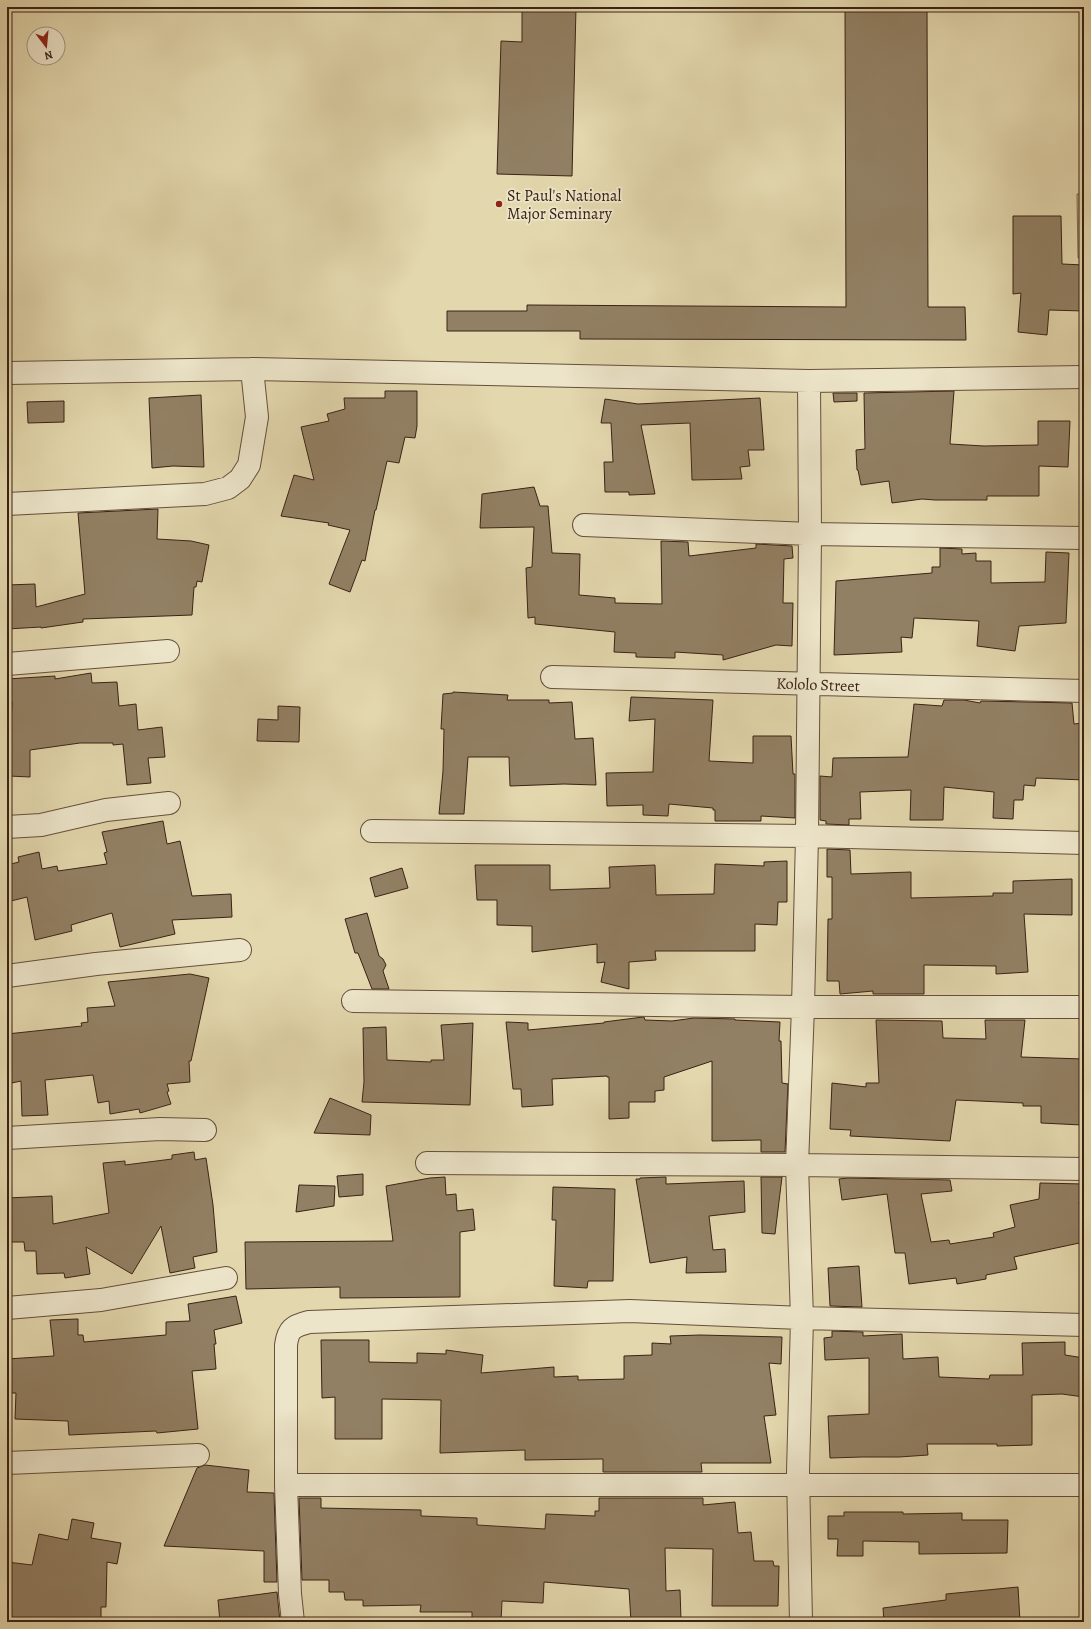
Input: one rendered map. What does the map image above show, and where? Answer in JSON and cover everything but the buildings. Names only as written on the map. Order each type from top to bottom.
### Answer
[{"type":"street","points":[[7,373],[252,369],[809,381],[1084,377]]},
{"type":"street","points":[[7,504],[205,494],[228,488],[240,479],[249,465],[257,416],[252,369]]},
{"type":"street","points":[[801,1622],[798,1485],[802,1318],[797,1165],[803,1007],[810,684],[809,381]]},
{"type":"street","points":[[584,525],[810,534],[1084,538]]},
{"type":"street","points":[[7,664],[168,651]]},
{"type":"street","name":"Kololo Street","points":[[552,677],[1084,691]]},
{"type":"street","points":[[7,827],[41,825],[106,810],[169,803]]},
{"type":"street","points":[[372,831],[807,836],[1084,843]]},
{"type":"street","points":[[7,976],[96,964],[240,950]]},
{"type":"street","points":[[353,1001],[803,1007],[1084,1007]]},
{"type":"street","points":[[7,1138],[160,1129],[205,1130]]},
{"type":"street","points":[[427,1163],[797,1165],[1084,1169]]},
{"type":"street","points":[[7,1308],[101,1300],[226,1278]]},
{"type":"street","points":[[293,1622],[290,1594],[286,1485],[286,1345],[287,1335],[290,1330],[300,1324],[309,1322],[630,1311],[802,1318],[1084,1325]]},
{"type":"street","points":[[7,1463],[198,1455]]},
{"type":"street","points":[[286,1485],[1084,1485]]},
{"type":"shaded area","points":[[1077,194],[1084,194],[1084,258],[1078,258]]},
{"type":"place","name":"St Paul's National Major Seminary","points":[[499,204]]}]
